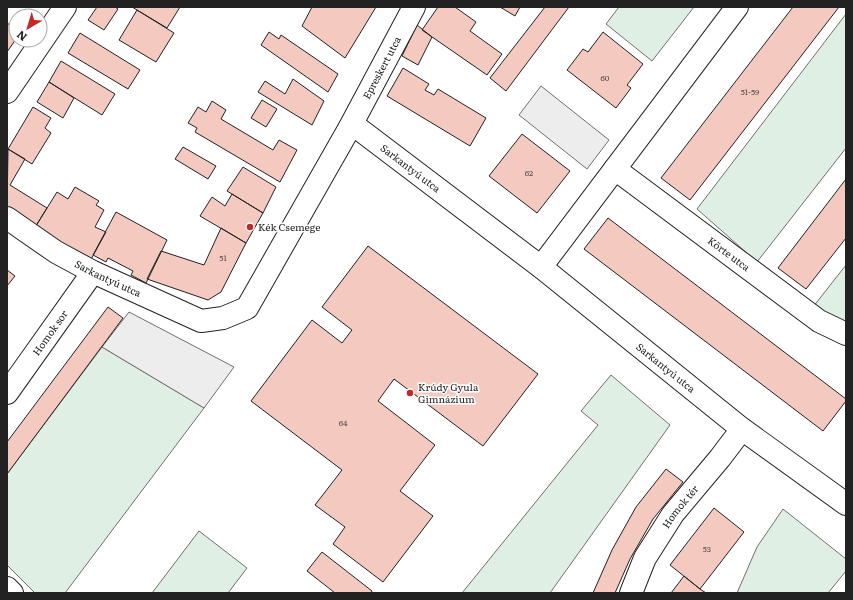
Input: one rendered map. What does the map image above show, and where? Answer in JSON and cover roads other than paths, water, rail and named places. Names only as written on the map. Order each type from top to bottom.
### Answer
[{"type":"street","points":[[7,92],[65,7]]},
{"type":"street","name":"Epreskert utca","points":[[350,128],[414,7]]},
{"type":"street","points":[[541,268],[737,7]]},
{"type":"street","name":"Sarkantyú utca","points":[[7,218],[56,252],[93,272],[201,321],[223,318],[247,308],[350,128],[359,129],[541,268],[742,429],[846,504]]},
{"type":"street","name":"Körte utca","points":[[615,169],[819,321],[846,334]]},
{"type":"street","name":"Homok sor","points":[[7,393],[93,272]]},
{"type":"street","name":"Homok tér","points":[[631,593],[645,558],[673,514],[742,429]]},
{"type":"street","points":[[7,588],[12,593]]},
{"type":"place","name":"Kék Csemege","points":[[250,227]]},
{"type":"place","name":"Krúdy Gyula Gimnázium","points":[[410,393]]}]
